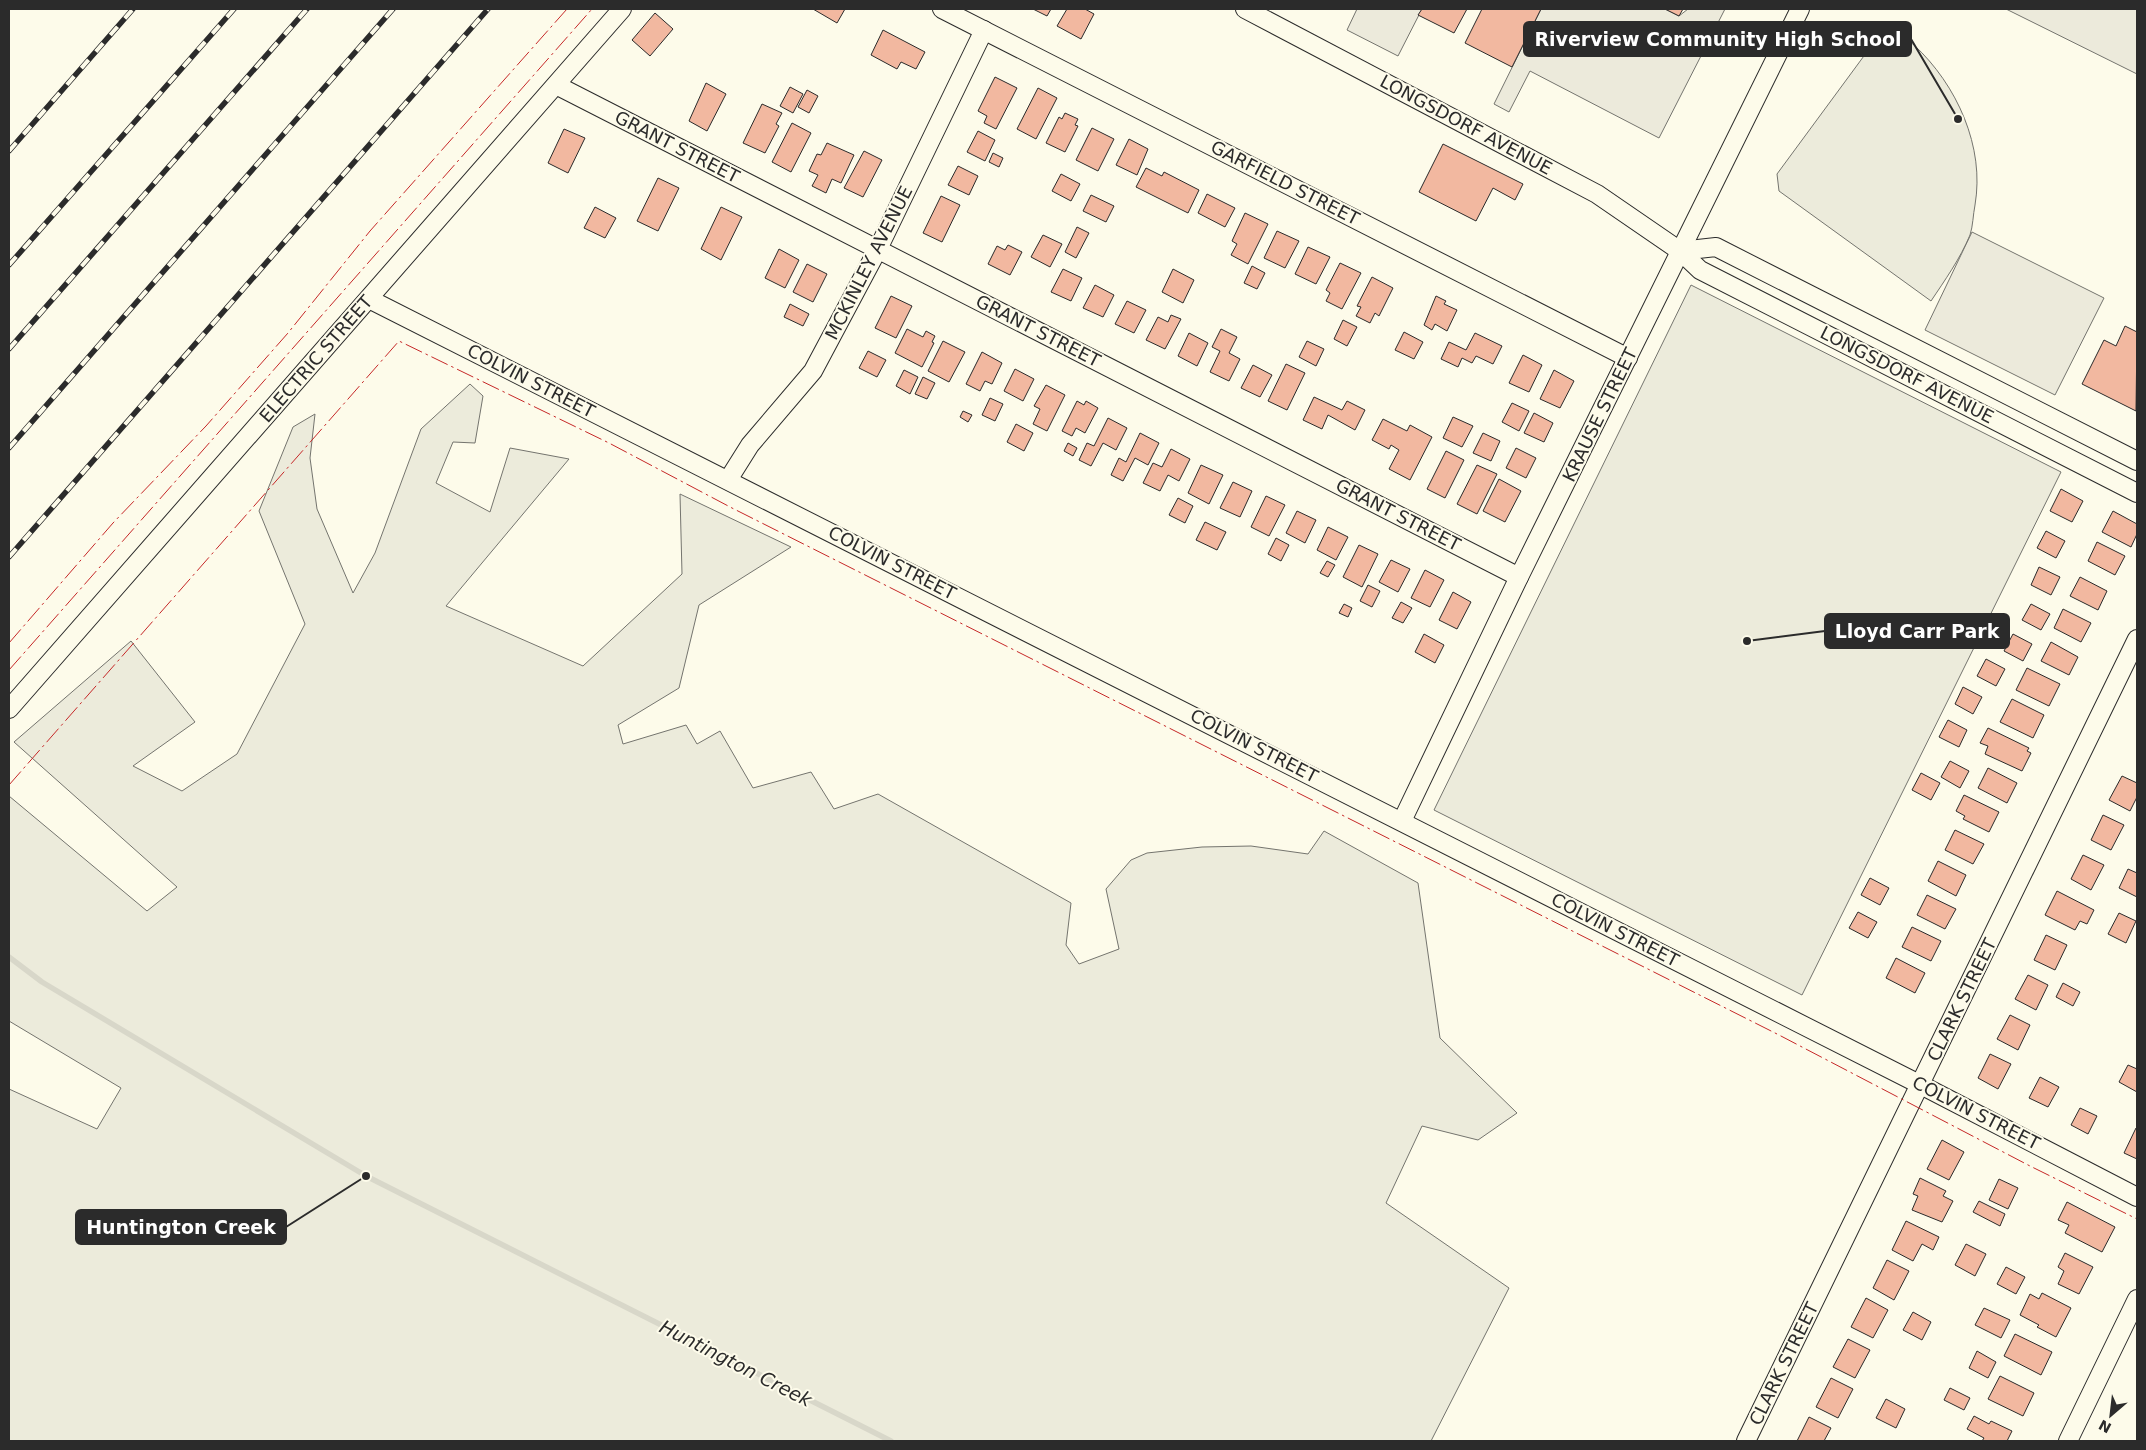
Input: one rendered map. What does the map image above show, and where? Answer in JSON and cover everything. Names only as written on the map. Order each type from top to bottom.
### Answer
[{"type":"street","name":"ELECTRIC STREET","points":[[9,709],[622,9]]},
{"type":"street","name":"GARFIELD STREET","points":[[942,9],[1628,358]]},
{"type":"street","name":"LONGSDORF AVENUE","points":[[1246,9],[1597,194],[1680,251],[1700,270],[2137,493]]},
{"type":"street","name":"KRAUSE STREET","points":[[1402,821],[1519,577],[1800,9]]},
{"type":"street","name":"MCKINLEY AVENUE","points":[[728,480],[750,445],[813,371],[878,249],[984,30]]},
{"type":"street","name":"GRANT STREET","points":[[556,85],[1519,577]]},
{"type":"street","name":"LONGSDORF AVENUE","points":[[1680,251],[1716,247],[2137,461]]},
{"type":"street","name":"COLVIN STREET","points":[[369,298],[1402,821],[2137,1197]]},
{"type":"street","name":"CLARK STREET","points":[[1746,1441],[2137,639]]},
{"type":"street","points":[[2068,1441],[2137,1299]]},
{"type":"shaded area","points":[[1357,9],[1422,9],[1398,56],[1347,30]]},
{"type":"shaded area","points":[[1541,9],[1665,9],[1679,16],[1688,9],[1725,9],[1659,138],[1530,71],[1509,112],[1494,104]]},
{"type":"shaded area","points":[[2006,9],[2137,9],[2137,74]]},
{"type":"shaded area","points":[[1886,26],[1914,45],[1943,79],[1955,98],[1964,118],[1976,161],[1977,183],[1970,235],[1957,261],[1931,301],[1779,191],[1777,174]]},
{"type":"shaded area","points":[[1972,232],[2104,298],[2055,395],[1925,330]]},
{"type":"shaded area","points":[[1691,285],[2061,472],[1802,995],[1434,810]]},
{"type":"shaded area","points":[[470,384],[483,396],[475,443],[453,442],[436,483],[490,512],[510,448],[569,459],[446,606],[583,666],[682,574],[680,494],[791,547],[699,605],[679,688],[618,725],[623,744],[686,725],[697,744],[720,731],[753,788],[811,772],[834,809],[878,794],[1071,903],[1066,945],[1079,964],[1119,949],[1106,889],[1131,860],[1147,853],[1202,847],[1251,846],[1308,854],[1324,831],[1418,883],[1440,1038],[1517,1113],[1478,1140],[1422,1126],[1386,1203],[1509,1288],[1431,1441],[9,1441],[9,1089],[97,1129],[121,1088],[9,1021],[9,796],[147,911],[177,887],[14,742],[131,641],[195,722],[133,766],[182,791],[237,754],[305,624],[259,511],[293,427],[315,414],[310,458],[317,509],[353,593],[375,553],[421,429]]},
{"type":"building","points":[[813,9],[845,9],[837,23]]},
{"type":"building","points":[[1033,9],[1051,9],[1047,16]]},
{"type":"building","points":[[1067,9],[1085,9],[1094,14],[1081,39],[1057,26]]},
{"type":"building","points":[[1422,9],[1467,9],[1454,33],[1418,15]]},
{"type":"building","points":[[1482,9],[1541,9],[1512,67],[1465,43]]},
{"type":"building","points":[[1665,9],[1683,9],[1679,16]]},
{"type":"building","points":[[655,13],[673,29],[650,56],[632,40]]},
{"type":"building","points":[[883,30],[925,52],[916,69],[901,62],[897,69],[871,55]]},
{"type":"building","points":[[995,77],[1017,88],[996,129],[984,123],[987,116],[978,111]]},
{"type":"building","points":[[706,83],[726,94],[707,131],[689,121]]},
{"type":"building","points":[[790,87],[803,94],[793,113],[780,106]]},
{"type":"building","points":[[1038,88],[1057,98],[1036,139],[1017,129]]},
{"type":"building","points":[[807,90],[818,96],[809,113],[798,107]]},
{"type":"building","points":[[762,104],[782,113],[776,124],[779,126],[765,153],[743,143]]},
{"type":"building","points":[[1065,113],[1078,119],[1075,125],[1078,126],[1065,152],[1046,143],[1059,117],[1062,119]]},
{"type":"building","points":[[792,123],[811,133],[791,172],[772,162]]},
{"type":"building","points":[[1092,128],[1114,139],[1098,171],[1076,160]]},
{"type":"building","points":[[564,129],[585,138],[568,173],[548,163]]},
{"type":"building","points":[[978,131],[995,140],[985,161],[967,152]]},
{"type":"building","points":[[1129,139],[1148,149],[1137,175],[1116,165]]},
{"type":"building","points":[[827,143],[854,155],[841,183],[832,179],[826,193],[812,186],[818,175],[809,171],[817,154],[821,155]]},
{"type":"building","points":[[1443,144],[1523,184],[1515,200],[1493,188],[1476,221],[1419,192]]},
{"type":"building","points":[[864,151],[882,160],[863,197],[844,188]]},
{"type":"building","points":[[993,153],[1003,158],[999,167],[989,162]]},
{"type":"building","points":[[958,166],[978,176],[969,195],[948,185]]},
{"type":"building","points":[[1146,168],[1162,176],[1164,172],[1199,190],[1188,213],[1136,187]]},
{"type":"building","points":[[1061,174],[1080,184],[1071,201],[1052,191]]},
{"type":"building","points":[[658,178],[679,188],[658,231],[637,221]]},
{"type":"building","points":[[1207,194],[1235,208],[1225,227],[1198,213]]},
{"type":"building","points":[[1091,195],[1114,206],[1106,222],[1083,211]]},
{"type":"building","points":[[941,196],[960,205],[942,242],[923,233]]},
{"type":"building","points":[[595,207],[616,218],[605,238],[584,228]]},
{"type":"building","points":[[721,207],[742,217],[721,260],[701,249]]},
{"type":"building","points":[[1245,213],[1268,224],[1248,264],[1231,255],[1237,244],[1232,241]]},
{"type":"building","points":[[1077,227],[1089,233],[1076,258],[1065,252]]},
{"type":"building","points":[[1277,231],[1299,241],[1285,268],[1264,258]]},
{"type":"building","points":[[1043,235],[1062,244],[1050,267],[1031,257]]},
{"type":"building","points":[[1008,245],[1022,252],[1010,275],[988,264],[997,246],[1005,250]]},
{"type":"building","points":[[1308,247],[1330,257],[1316,284],[1295,274]]},
{"type":"building","points":[[779,249],[799,260],[785,288],[765,278]]},
{"type":"building","points":[[1340,263],[1361,273],[1342,309],[1326,301],[1330,293],[1326,290]]},
{"type":"building","points":[[807,264],[827,274],[813,302],[793,292]]},
{"type":"building","points":[[1252,266],[1265,273],[1257,289],[1244,283]]},
{"type":"building","points":[[1063,269],[1082,278],[1071,301],[1051,292]]},
{"type":"building","points":[[1173,269],[1194,280],[1183,303],[1162,292]]},
{"type":"building","points":[[1372,277],[1393,288],[1379,316],[1375,313],[1370,323],[1356,316],[1361,307],[1357,306]]},
{"type":"building","points":[[1095,285],[1114,295],[1103,317],[1083,308]]},
{"type":"building","points":[[891,296],[912,306],[896,338],[875,328]]},
{"type":"building","points":[[1436,296],[1446,301],[1444,304],[1457,310],[1447,331],[1435,324],[1432,330],[1424,325]]},
{"type":"building","points":[[1127,301],[1146,310],[1134,333],[1115,324]]},
{"type":"building","points":[[790,304],[809,314],[803,326],[784,317]]},
{"type":"building","points":[[1171,315],[1181,319],[1165,349],[1146,340],[1158,317],[1168,322]]},
{"type":"building","points":[[1343,320],[1357,327],[1347,346],[1334,339]]},
{"type":"building","points":[[2125,326],[2137,332],[2136,411],[2082,384],[2104,340],[2116,346]]},
{"type":"building","points":[[907,329],[923,337],[926,331],[935,336],[932,342],[934,343],[922,367],[895,353]]},
{"type":"building","points":[[1221,329],[1237,337],[1229,353],[1240,359],[1229,381],[1210,372],[1220,351],[1212,347]]},
{"type":"building","points":[[1404,332],[1423,342],[1414,359],[1395,350]]},
{"type":"building","points":[[1189,333],[1208,343],[1197,366],[1178,356]]},
{"type":"building","points":[[1475,333],[1502,346],[1493,364],[1476,356],[1472,363],[1462,358],[1458,367],[1441,359],[1449,342],[1466,350]]},
{"type":"building","points":[[943,341],[965,352],[949,382],[928,371]]},
{"type":"building","points":[[1307,341],[1324,349],[1316,366],[1299,357]]},
{"type":"building","points":[[868,351],[886,360],[877,377],[859,368]]},
{"type":"building","points":[[982,352],[1002,363],[992,384],[985,381],[980,391],[966,384]]},
{"type":"building","points":[[1523,355],[1542,365],[1529,392],[1509,383]]},
{"type":"building","points":[[1286,364],[1305,373],[1287,410],[1268,401]]},
{"type":"building","points":[[1253,365],[1272,375],[1260,397],[1241,388]]},
{"type":"building","points":[[1015,369],[1034,379],[1023,401],[1004,391]]},
{"type":"building","points":[[904,370],[918,377],[910,394],[896,386]]},
{"type":"building","points":[[1554,370],[1574,381],[1560,408],[1540,399]]},
{"type":"building","points":[[923,377],[935,383],[927,399],[915,394]]},
{"type":"building","points":[[1046,385],[1065,395],[1047,431],[1033,424],[1040,409],[1034,406]]},
{"type":"building","points":[[1314,397],[1342,410],[1347,401],[1365,410],[1355,430],[1328,415],[1322,429],[1303,420]]},
{"type":"building","points":[[990,398],[1003,404],[995,421],[982,415]]},
{"type":"building","points":[[1077,401],[1084,405],[1086,401],[1098,408],[1085,433],[1076,428],[1072,436],[1062,431]]},
{"type":"building","points":[[1512,403],[1529,411],[1519,431],[1502,422]]},
{"type":"building","points":[[963,411],[972,415],[968,422],[960,417]]},
{"type":"building","points":[[1534,413],[1553,423],[1544,442],[1524,433]]},
{"type":"building","points":[[1453,417],[1473,426],[1462,447],[1443,438]]},
{"type":"building","points":[[1108,418],[1127,428],[1116,450],[1103,443],[1091,466],[1079,460],[1087,443],[1094,446]]},
{"type":"building","points":[[1383,419],[1407,431],[1410,425],[1432,437],[1410,480],[1389,469],[1399,450],[1391,445],[1389,449],[1372,440]]},
{"type":"building","points":[[1016,424],[1033,433],[1024,451],[1007,442]]},
{"type":"building","points":[[1140,433],[1159,443],[1148,465],[1135,458],[1123,481],[1111,475],[1119,458],[1126,462]]},
{"type":"building","points":[[1483,433],[1500,441],[1491,461],[1473,453]]},
{"type":"building","points":[[1068,443],[1077,448],[1073,456],[1064,451]]},
{"type":"building","points":[[1516,448],[1536,458],[1526,478],[1506,468]]},
{"type":"building","points":[[1171,449],[1190,459],[1179,481],[1168,475],[1160,491],[1143,483],[1153,463],[1162,467]]},
{"type":"building","points":[[1446,451],[1464,460],[1445,498],[1427,489]]},
{"type":"building","points":[[1201,465],[1223,475],[1209,504],[1188,493]]},
{"type":"building","points":[[1477,465],[1497,474],[1477,514],[1457,504]]},
{"type":"building","points":[[1499,479],[1521,491],[1505,522],[1483,511]]},
{"type":"building","points":[[1233,482],[1252,491],[1240,517],[1220,508]]},
{"type":"building","points":[[2061,489],[2083,501],[2072,522],[2050,511]]},
{"type":"building","points":[[1266,496],[1285,505],[1269,536],[1251,527]]},
{"type":"building","points":[[1178,498],[1193,506],[1185,523],[1169,515]]},
{"type":"building","points":[[1297,511],[1316,520],[1305,543],[1286,533]]},
{"type":"building","points":[[2113,511],[2137,524],[2137,534],[2131,547],[2102,532]]},
{"type":"building","points":[[1205,522],[1226,532],[1217,550],[1196,540]]},
{"type":"building","points":[[1328,527],[1348,537],[1336,560],[1317,550]]},
{"type":"building","points":[[2046,531],[2065,541],[2056,558],[2037,548]]},
{"type":"building","points":[[1276,538],[1289,545],[1281,561],[1268,554]]},
{"type":"building","points":[[2097,542],[2125,556],[2115,575],[2088,561]]},
{"type":"building","points":[[1359,545],[1378,554],[1362,587],[1343,577]]},
{"type":"building","points":[[1391,560],[1410,569],[1398,592],[1379,582]]},
{"type":"building","points":[[1327,561],[1335,565],[1328,577],[1320,573]]},
{"type":"building","points":[[2039,567],[2060,577],[2051,595],[2031,585]]},
{"type":"building","points":[[1425,570],[1444,580],[1430,607],[1411,598]]},
{"type":"building","points":[[2080,577],[2107,591],[2098,610],[2070,596]]},
{"type":"building","points":[[1368,585],[1380,591],[1372,607],[1360,601]]},
{"type":"building","points":[[1453,592],[1471,602],[1457,629],[1439,620]]},
{"type":"building","points":[[1401,602],[1412,608],[1403,623],[1392,618]]},
{"type":"building","points":[[1344,604],[1352,608],[1348,617],[1339,613]]},
{"type":"building","points":[[2031,604],[2050,614],[2041,630],[2022,620]]},
{"type":"building","points":[[2063,609],[2091,623],[2081,642],[2054,628]]},
{"type":"building","points":[[1424,634],[1444,645],[1435,663],[1415,652]]},
{"type":"building","points":[[2013,634],[2032,644],[2023,661],[2004,651]]},
{"type":"building","points":[[2051,642],[2078,657],[2069,675],[2041,661]]},
{"type":"building","points":[[1986,659],[2005,669],[1996,686],[1977,676]]},
{"type":"building","points":[[2027,668],[2060,684],[2049,706],[2016,690]]},
{"type":"building","points":[[1963,687],[1982,697],[1973,714],[1955,704]]},
{"type":"building","points":[[2012,699],[2044,715],[2033,738],[2000,722]]},
{"type":"building","points":[[1948,720],[1967,730],[1959,747],[1939,737]]},
{"type":"building","points":[[1988,728],[2029,748],[2027,751],[2031,753],[2022,771],[1985,754],[1988,746],[1980,743]]},
{"type":"building","points":[[1950,761],[1969,771],[1960,788],[1941,777]]},
{"type":"building","points":[[1988,768],[2017,783],[2007,803],[1978,788]]},
{"type":"building","points":[[1921,773],[1940,783],[1931,800],[1912,790]]},
{"type":"building","points":[[2122,776],[2137,783],[2137,797],[2130,811],[2109,800]]},
{"type":"building","points":[[1964,795],[1999,812],[1989,832],[1963,819],[1965,816],[1956,811]]},
{"type":"building","points":[[2103,815],[2124,825],[2111,850],[2091,840]]},
{"type":"building","points":[[1955,830],[1984,844],[1973,864],[1945,850]]},
{"type":"building","points":[[2083,855],[2104,865],[2091,890],[2071,879]]},
{"type":"building","points":[[1938,861],[1966,875],[1956,896],[1928,881]]},
{"type":"building","points":[[2128,869],[2137,873],[2137,897],[2119,888]]},
{"type":"building","points":[[1870,878],[1889,888],[1880,905],[1861,895]]},
{"type":"building","points":[[2057,891],[2094,910],[2087,924],[2080,921],[2075,930],[2045,915]]},
{"type":"building","points":[[1927,895],[1956,909],[1945,929],[1917,915]]},
{"type":"building","points":[[1858,912],[1877,922],[1868,938],[1849,928]]},
{"type":"building","points":[[2119,913],[2136,921],[2126,943],[2108,934]]},
{"type":"building","points":[[1912,927],[1941,941],[1931,961],[1902,947]]},
{"type":"building","points":[[2046,935],[2067,945],[2055,970],[2034,960]]},
{"type":"building","points":[[1896,958],[1925,973],[1915,993],[1886,978]]},
{"type":"building","points":[[2028,975],[2048,985],[2036,1010],[2015,999]]},
{"type":"building","points":[[2063,983],[2080,992],[2073,1006],[2056,997]]},
{"type":"building","points":[[2010,1015],[2030,1025],[2018,1050],[1997,1039]]},
{"type":"building","points":[[1990,1054],[2011,1064],[1998,1089],[1978,1078]]},
{"type":"building","points":[[2128,1065],[2137,1069],[2137,1092],[2119,1082]]},
{"type":"building","points":[[2040,1077],[2059,1087],[2048,1107],[2029,1098]]},
{"type":"building","points":[[2080,1108],[2097,1116],[2088,1134],[2071,1125]]},
{"type":"building","points":[[2137,1128],[2137,1159],[2124,1153]]},
{"type":"building","points":[[1942,1140],[1964,1152],[1949,1180],[1927,1169]]},
{"type":"building","points":[[1920,1178],[1946,1191],[1943,1196],[1953,1201],[1942,1222],[1912,1210],[1918,1196],[1913,1194]]},
{"type":"building","points":[[1999,1179],[2018,1188],[2008,1209],[1989,1200]]},
{"type":"building","points":[[1979,1201],[2005,1214],[2000,1226],[1973,1212]]},
{"type":"building","points":[[2067,1202],[2115,1227],[2102,1252],[2065,1233],[2069,1225],[2058,1220]]},
{"type":"building","points":[[1906,1221],[1939,1237],[1933,1250],[1922,1244],[1913,1261],[1892,1250]]},
{"type":"building","points":[[1966,1244],[1986,1254],[1975,1276],[1955,1265]]},
{"type":"building","points":[[2065,1253],[2093,1267],[2079,1294],[2058,1284],[2064,1271],[2058,1267]]},
{"type":"building","points":[[1887,1260],[1909,1271],[1894,1300],[1873,1288]]},
{"type":"building","points":[[2006,1267],[2025,1277],[2016,1294],[1997,1284]]},
{"type":"building","points":[[2042,1293],[2071,1308],[2056,1337],[2020,1315],[2030,1294],[2039,1299]]},
{"type":"building","points":[[1866,1298],[1888,1310],[1873,1338],[1851,1327]]},
{"type":"building","points":[[1984,1308],[2010,1320],[2001,1338],[1975,1325]]},
{"type":"building","points":[[1913,1312],[1931,1322],[1922,1340],[1903,1330]]},
{"type":"building","points":[[2015,1334],[2052,1352],[2041,1375],[2004,1356]]},
{"type":"building","points":[[1848,1339],[1870,1350],[1855,1378],[1833,1367]]},
{"type":"building","points":[[1977,1351],[1996,1362],[1988,1378],[1969,1368]]},
{"type":"building","points":[[2000,1376],[2034,1393],[2023,1416],[1988,1399]]},
{"type":"building","points":[[1831,1378],[1853,1389],[1838,1418],[1816,1407]]},
{"type":"building","points":[[1950,1388],[1970,1398],[1964,1410],[1944,1400]]},
{"type":"building","points":[[1886,1399],[1905,1409],[1896,1428],[1876,1418]]},
{"type":"building","points":[[1974,1416],[1989,1424],[1991,1421],[2012,1431],[2007,1441],[1982,1441],[1984,1438],[1967,1429]]},
{"type":"building","points":[[1809,1417],[1831,1428],[1824,1441],[1797,1441]]},
{"type":"waterway","name":"Huntington Creek","points":[[9,957],[42,982],[366,1176],[891,1441]]},
{"type":"railway","points":[[9,151],[133,9]]},
{"type":"railway","points":[[9,265],[234,9]]},
{"type":"railway","points":[[9,349],[307,9]]},
{"type":"railway","points":[[9,448],[393,9]]},
{"type":"railway","points":[[9,557],[488,9]]},
{"type":"power","points":[[9,643],[113,523],[206,426],[288,333],[370,231],[567,9]]},
{"type":"power","points":[[9,670],[592,9]]},
{"type":"power","points":[[9,785],[399,341],[609,443],[732,508],[1779,1035],[2030,1166],[2137,1219]]},
{"type":"place","name":"Riverview Community High School","points":[[1958,119]]},
{"type":"place","name":"Lloyd Carr Park","points":[[1747,641]]},
{"type":"place","name":"Huntington Creek","points":[[366,1176]]}]
